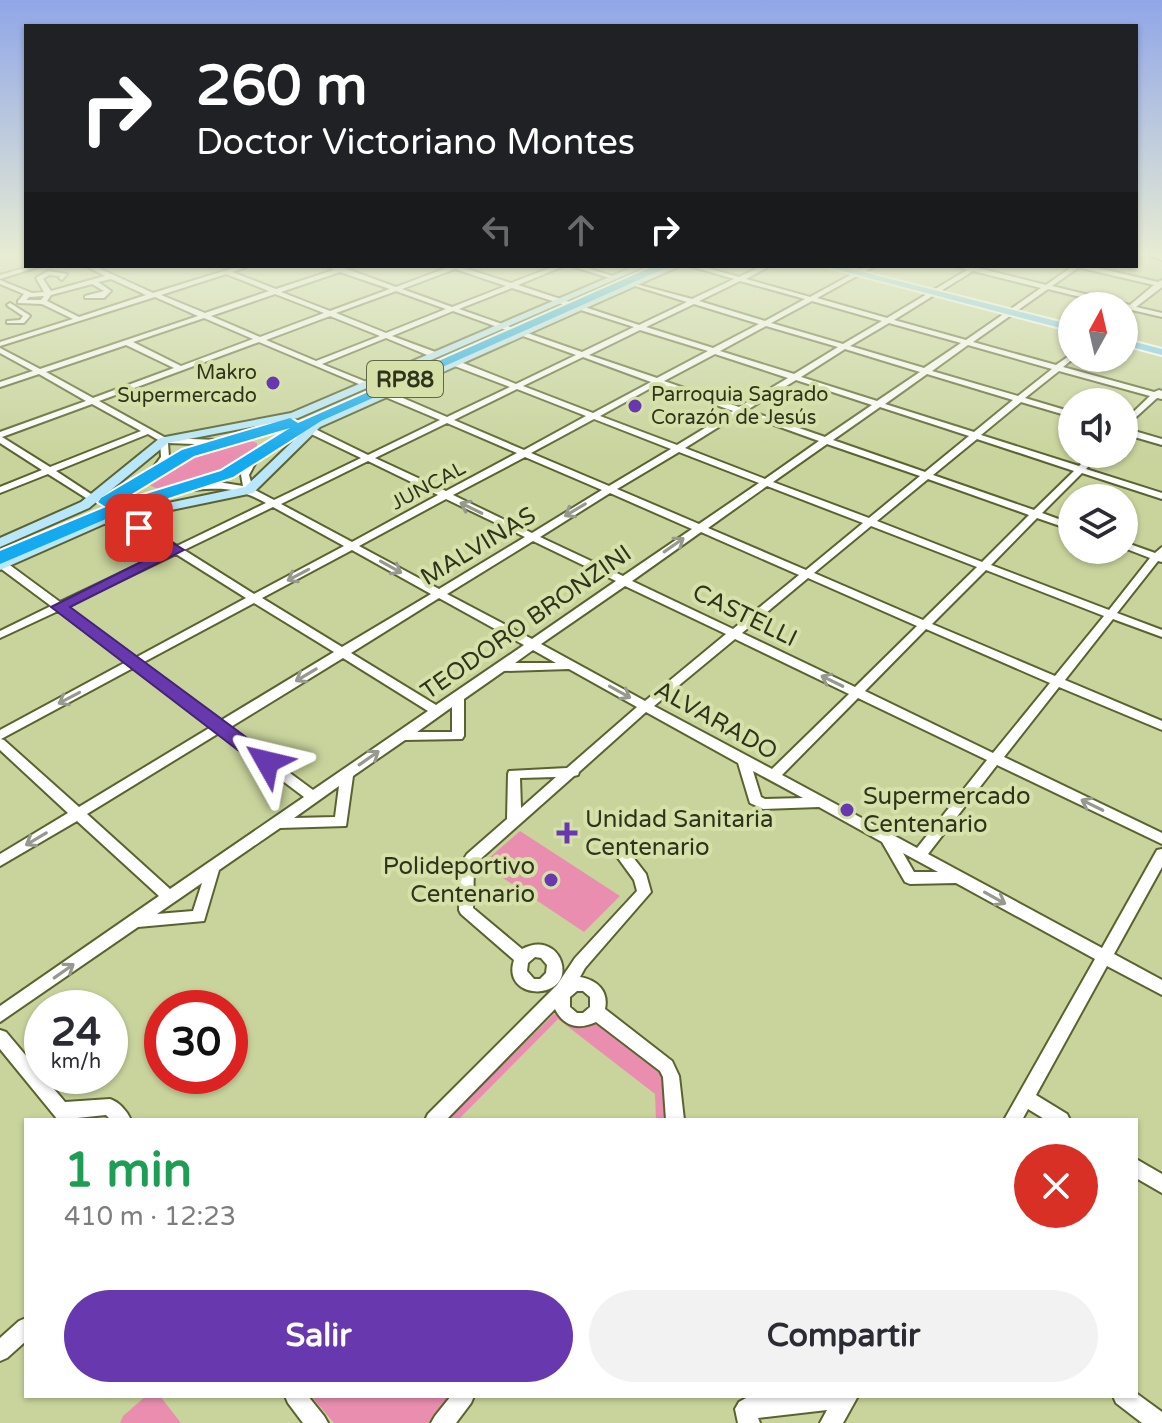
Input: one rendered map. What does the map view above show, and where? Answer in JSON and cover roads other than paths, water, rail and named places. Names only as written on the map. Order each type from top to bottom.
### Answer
[{"type":"highway","name":"RP88","points":[[1,560],[179,458],[301,419],[530,322]]},
{"type":"highway","name":"RP88","points":[[1,560],[97,516],[227,474],[316,418],[512,330]]},
{"type":"highway","points":[[232,440],[262,441],[264,446],[259,454]]},
{"type":"highway","name":"RP88","points":[[147,477],[143,483],[147,490],[160,493],[186,489]]},
{"type":"main road","points":[[1138,346],[1162,352]]},
{"type":"street","points":[[0,344],[68,322]]},
{"type":"street","points":[[0,385],[183,322]]},
{"type":"street","points":[[221,322],[366,385]]},
{"type":"street","points":[[0,437],[304,322]]},
{"type":"street","points":[[352,322],[435,355]]},
{"type":"street","points":[[317,363],[420,322]]},
{"type":"street","points":[[491,322],[1058,522]]},
{"type":"street","points":[[625,322],[1162,496]]},
{"type":"street","points":[[0,635],[650,322]]},
{"type":"street","points":[[760,322],[1058,411]]},
{"type":"street","name":"JUNCAL","points":[[0,735],[768,322]]},
{"type":"street","name":"MALVINAS","points":[[0,861],[884,322]]},
{"type":"street","points":[[897,322],[1058,368]]},
{"type":"street","name":"TEODORO BRONZINI","points":[[0,1015],[994,322]]},
{"type":"street","points":[[0,350],[164,440],[232,440],[435,355],[512,330]]},
{"type":"street","points":[[249,490],[245,475],[259,454],[455,363],[512,330]]},
{"type":"street","points":[[127,342],[180,368]]},
{"type":"street","points":[[0,364],[16,359]]},
{"type":"street","points":[[455,363],[1162,634]]},
{"type":"street","points":[[522,958],[470,916],[465,904],[469,861],[646,706],[1058,368]]},
{"type":"street","points":[[1074,372],[1160,393]]},
{"type":"street","points":[[1138,415],[1160,393]]},
{"type":"street","points":[[386,394],[1162,726]]},
{"type":"street","points":[[76,511],[94,500],[164,440],[294,416]]},
{"type":"street","points":[[94,524],[249,490],[313,428]]},
{"type":"street","name":"CASTELLI","points":[[313,428],[368,458],[1162,839]]},
{"type":"street","points":[[0,490],[149,431]]},
{"type":"street","points":[[1138,434],[1162,442]]},
{"type":"street","points":[[0,437],[94,500]]},
{"type":"street","points":[[0,543],[147,477],[165,457],[164,440]]},
{"type":"street","points":[[773,776],[1080,470]]},
{"type":"street","name":"ALVARADO","points":[[186,489],[218,485],[249,490],[1162,988]]},
{"type":"street","points":[[163,495],[1,560],[313,797]]},
{"type":"street","points":[[121,516],[437,711]]},
{"type":"street","points":[[918,856],[1160,555],[1138,549]]},
{"type":"street","points":[[500,667],[571,666]]},
{"type":"street","points":[[401,736],[458,736],[458,696]]},
{"type":"street","points":[[0,743],[170,897]]},
{"type":"street","points":[[744,760],[755,800],[763,804],[821,802]]},
{"type":"street","points":[[514,822],[514,774],[573,772]]},
{"type":"street","points":[[276,823],[341,822],[347,774]]},
{"type":"street","points":[[888,839],[910,878],[959,878]]},
{"type":"street","points":[[436,1118],[644,892],[641,878],[617,847]]},
{"type":"street","points":[[1014,1118],[1162,854]]},
{"type":"street","points":[[135,922],[199,917],[213,867]]},
{"type":"street","points":[[522,958],[517,968],[525,982],[559,987],[576,985],[594,989],[600,999],[596,1012],[582,1019],[569,1016],[561,1001],[559,987],[556,965],[550,956],[533,952],[522,958]]},
{"type":"street","points":[[596,1012],[666,1066],[675,1113]]},
{"type":"street","points":[[0,1037],[65,1115],[110,1107],[120,1118]]},
{"type":"street","points":[[1026,1098],[1058,1118]]},
{"type":"street","points":[[1138,1169],[1162,1184]]},
{"type":"street","points":[[3,1343],[24,1329]]},
{"type":"street","points":[[297,1398],[317,1423]]},
{"type":"street","points":[[442,1423],[462,1398]]},
{"type":"street","points":[[749,1423],[746,1409],[840,1398]]},
{"type":"street","points":[[831,1423],[847,1398]]},
{"type":"street","points":[[1126,1398],[1159,1423]]},
{"type":"place","name":"Makro Supermercado","points":[[273,383]]},
{"type":"place","name":"Parroquia Sagrado Corazón de Jesús","points":[[635,406]]},
{"type":"place","name":"Supermercado Centenario","points":[[847,810]]},
{"type":"place","name":"Unidad Sanitaria Centenario","points":[[567,833]]},
{"type":"place","name":"Polideportivo Centenario","points":[[551,880]]}]
